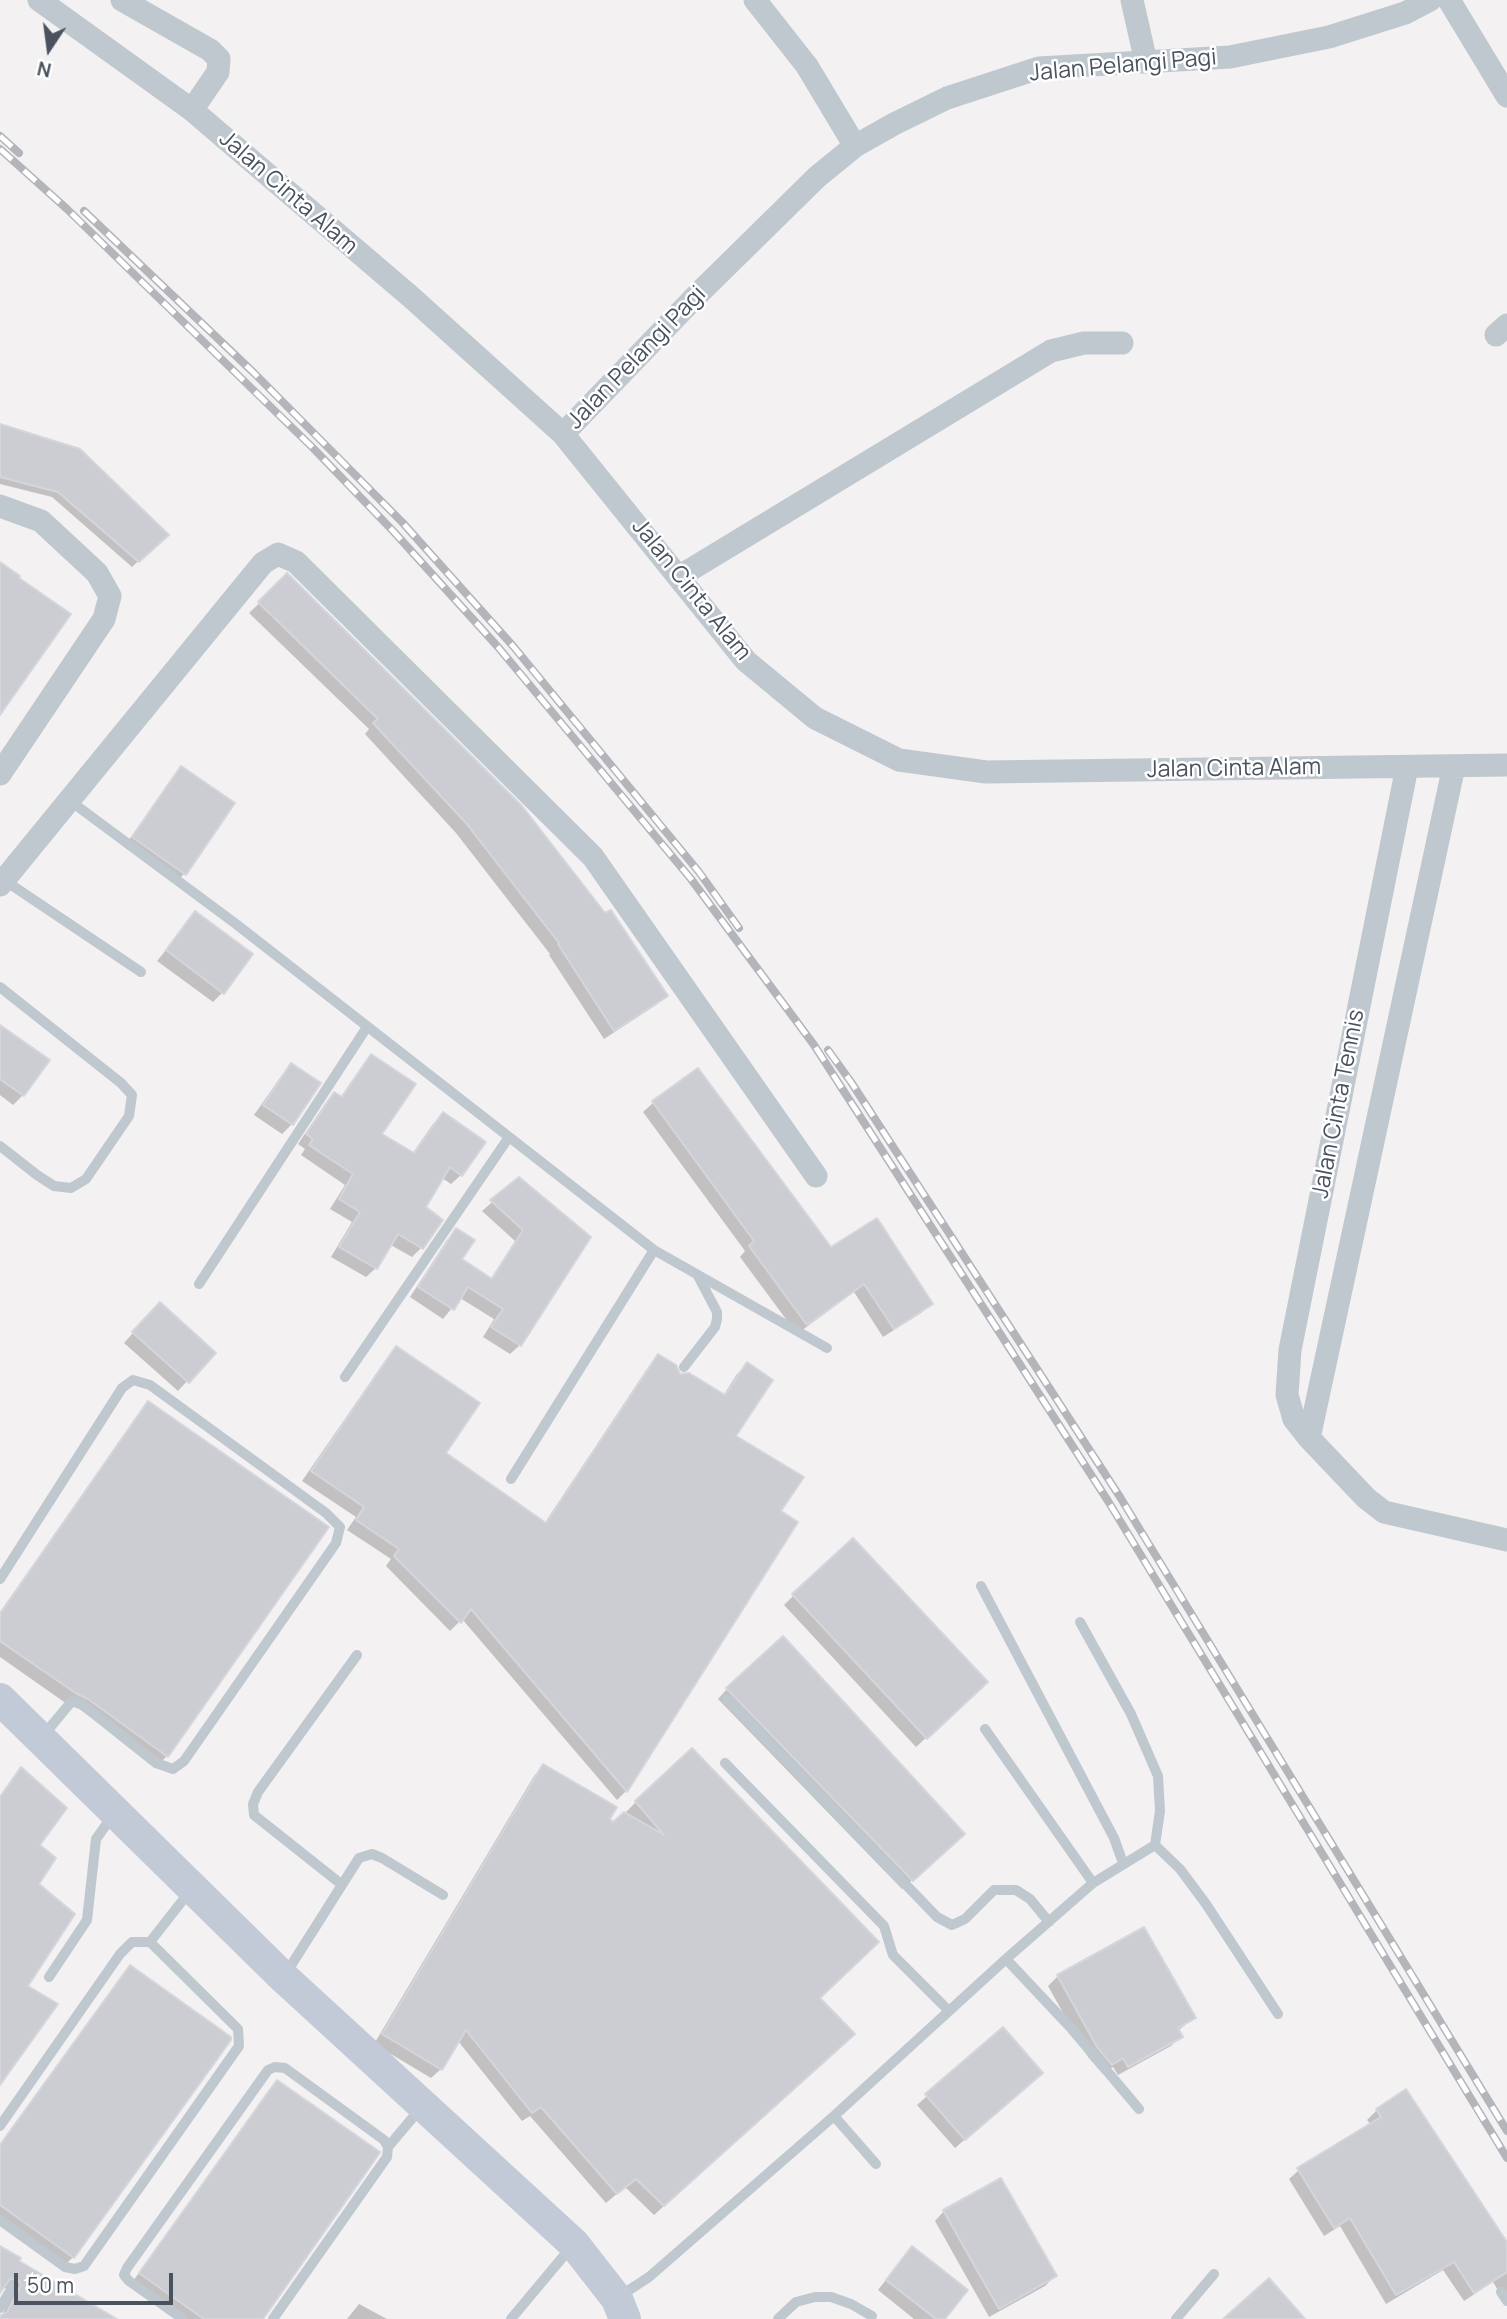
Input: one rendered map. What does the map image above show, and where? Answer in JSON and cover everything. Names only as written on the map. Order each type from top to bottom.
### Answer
[{"type":"street","name":"Jalan Cinta Alam","points":[[39,0],[192,110],[411,298],[563,434],[746,661],[816,718],[899,760],[986,772],[1507,765]]},
{"type":"street","points":[[122,0],[209,50],[219,59],[218,72],[192,110]]},
{"type":"street","points":[[755,0],[807,66],[855,146]]},
{"type":"street","points":[[1132,0],[1146,62]]},
{"type":"street","name":"Jalan Pelangi Pagi","points":[[563,434],[698,294],[817,177],[855,146],[947,98],[1039,68],[1230,57],[1329,37],[1404,6],[1430,0]]},
{"type":"street","points":[[1449,0],[1507,96]]},
{"type":"street","points":[[680,576],[1051,351],[1084,343],[1122,343]]},
{"type":"street","points":[[0,506],[41,521],[97,573],[110,596],[104,619],[0,774]]},
{"type":"street","points":[[2,882],[262,564],[278,554],[296,562],[593,857],[816,1176]]},
{"type":"street","name":"Jalan Cinta Tennis","points":[[1309,1437],[1454,766]]},
{"type":"street","name":"Jalan Cinta Tennis","points":[[1407,767],[1290,1350],[1287,1395],[1294,1419],[1366,1498],[1384,1512],[1507,1541]]},
{"type":"street","points":[[1290,1350],[1326,1357]]},
{"type":"street","points":[[3,1709],[40,1739],[283,1977],[574,2244],[621,2309]]},
{"type":"lane","points":[[69,800],[236,924],[654,1250],[827,1348]]},
{"type":"lane","points":[[2,882],[141,972]]},
{"type":"lane","points":[[0,987],[121,1083],[132,1095],[129,1116],[86,1179],[71,1188],[54,1186],[0,1146]]},
{"type":"lane","points":[[199,1283],[367,1027]]},
{"type":"lane","points":[[345,1377],[509,1137]]},
{"type":"lane","points":[[511,1479],[654,1250]]},
{"type":"lane","points":[[684,1367],[715,1327],[717,1319],[717,1312],[698,1276]]},
{"type":"lane","points":[[0,1579],[122,1388],[133,1380],[150,1385],[326,1513],[340,1527],[336,1543],[184,1761],[173,1769],[156,1763],[83,1705],[72,1701],[40,1739]]},
{"type":"lane","points":[[981,1586],[1114,1838],[1123,1863]]},
{"type":"lane","points":[[1080,1622],[1130,1714],[1158,1776],[1160,1811],[1155,1845]]},
{"type":"lane","points":[[341,1884],[254,1815],[253,1804],[258,1792],[357,1654]]},
{"type":"lane","points":[[727,1699],[937,1917],[952,1925],[965,1919],[994,1890],[1016,1890],[1030,1899],[1049,1922]]},
{"type":"lane","points":[[985,1729],[1093,1883]]},
{"type":"lane","points":[[726,1763],[884,1926],[893,1955],[949,2011]]},
{"type":"lane","points":[[49,1977],[87,1920],[96,1839],[115,1813]]},
{"type":"lane","points":[[621,2309],[649,2277],[834,2116],[1093,1883],[1155,1845]]},
{"type":"lane","points":[[1155,1845],[1180,1869],[1206,1904],[1278,2014]]},
{"type":"lane","points":[[283,1977],[359,1858],[372,1854],[382,1858],[443,1895]]},
{"type":"lane","points":[[150,1942],[192,1889]]},
{"type":"lane","points":[[0,2126],[120,1954],[132,1942],[150,1942],[238,2029],[239,2046],[84,2266],[75,2269],[65,2267],[0,2220]]},
{"type":"lane","points":[[1006,1959],[1070,2027],[1139,2109]]},
{"type":"lane","points":[[183,2319],[124,2275],[268,2070],[275,2067],[285,2068],[384,2140],[388,2147]]},
{"type":"lane","points":[[273,2319],[387,2157],[388,2147],[423,2105]]},
{"type":"lane","points":[[834,2116],[876,2164]]},
{"type":"lane","points":[[512,2319],[574,2244]]},
{"type":"lane","points":[[1176,2319],[1214,2274]]},
{"type":"lane","points":[[0,2308],[13,2286]]},
{"type":"lane","points":[[778,2319],[796,2302],[815,2297],[851,2304],[872,2316]]},
{"type":"building","points":[[0,424],[80,449],[169,535],[139,562],[58,492],[0,477]]},
{"type":"building","points":[[0,562],[71,614],[0,715]]},
{"type":"building","points":[[287,573],[522,806],[605,913],[611,910],[668,996],[614,1031],[559,943],[466,823],[373,723],[378,719],[258,602]]},
{"type":"building","points":[[181,766],[235,803],[186,875],[132,837]]},
{"type":"building","points":[[195,911],[253,954],[224,994],[166,950]]},
{"type":"building","points":[[0,1025],[50,1060],[24,1096],[0,1079]]},
{"type":"building","points":[[371,1054],[416,1084],[382,1134],[414,1153],[443,1112],[486,1142],[462,1176],[450,1167],[426,1207],[443,1220],[423,1249],[398,1234],[377,1269],[339,1247],[360,1212],[339,1199],[353,1174],[309,1145],[313,1139],[306,1134],[334,1092],[342,1097]]},
{"type":"building","points":[[291,1063],[321,1083],[293,1125],[263,1105]]},
{"type":"building","points":[[698,1068],[831,1247],[877,1218],[933,1304],[894,1329],[864,1284],[807,1325],[749,1246],[754,1241],[652,1101]]},
{"type":"building","points":[[519,1177],[591,1237],[521,1346],[491,1327],[503,1309],[468,1287],[454,1310],[418,1287],[456,1228],[475,1240],[462,1259],[492,1279],[523,1230],[490,1200]]},
{"type":"building","points":[[160,1302],[216,1353],[189,1383],[132,1332]]},
{"type":"building","points":[[396,1346],[480,1403],[446,1453],[546,1523],[658,1354],[676,1365],[680,1374],[689,1373],[725,1395],[747,1362],[773,1380],[736,1436],[804,1477],[781,1511],[798,1522],[627,1792],[471,1609],[461,1623],[394,1556],[399,1549],[356,1520],[364,1507],[311,1471]]},
{"type":"building","points":[[148,1401],[329,1527],[168,1757],[88,1699],[0,1641],[0,1614]]},
{"type":"building","points":[[853,1538],[988,1682],[927,1739],[792,1594]]},
{"type":"building","points":[[783,1636],[965,1834],[913,1881],[726,1688]]},
{"type":"building","points":[[692,1748],[879,1942],[820,1998],[855,2034],[664,2206],[636,2179],[617,2194],[541,2107],[532,2113],[466,2030],[442,2070],[382,2034],[543,1764],[617,1807],[610,1819],[613,1822],[624,1812],[664,1835],[635,1801]]},
{"type":"building","points":[[21,1767],[67,1808],[40,1845],[56,1858],[39,1884],[75,1914],[28,1986],[58,2004],[0,2085],[0,1797]]},
{"type":"building","points":[[1144,1927],[1196,2018],[1178,2028],[1183,2037],[1128,2067],[1123,2058],[1112,2065],[1097,2047],[1057,1975]]},
{"type":"building","points":[[130,1965],[231,2037],[231,2040],[74,2258],[0,2205],[0,2145]]},
{"type":"building","points":[[1003,2027],[1043,2073],[965,2140],[925,2094]]},
{"type":"building","points":[[277,2080],[380,2152],[263,2319],[204,2319],[139,2273]]},
{"type":"building","points":[[1406,2089],[1507,2242],[1507,2272],[1474,2293],[1454,2262],[1396,2295],[1350,2218],[1334,2228],[1297,2168],[1381,2117],[1376,2109]]},
{"type":"building","points":[[1001,2178],[1057,2276],[999,2309],[943,2210]]},
{"type":"building","points":[[0,2246],[21,2258],[19,2261],[117,2319],[0,2319],[0,2316],[7,2312],[21,2285],[18,2280],[10,2279],[0,2293]]},
{"type":"building","points":[[912,2246],[968,2290],[945,2319],[936,2319],[886,2280]]},
{"type":"building","points":[[1269,2278],[1305,2319],[1223,2319]]},
{"type":"railway","points":[[0,136],[19,153]]},
{"type":"railway","points":[[0,149],[67,209],[312,447],[394,532],[498,647],[691,879],[814,1045],[1108,1501],[1507,2158]]},
{"type":"railway","points":[[84,211],[254,373],[402,522],[513,646],[699,872],[739,928]]},
{"type":"railway","points":[[828,1050],[1120,1497],[1507,2131]]}]
